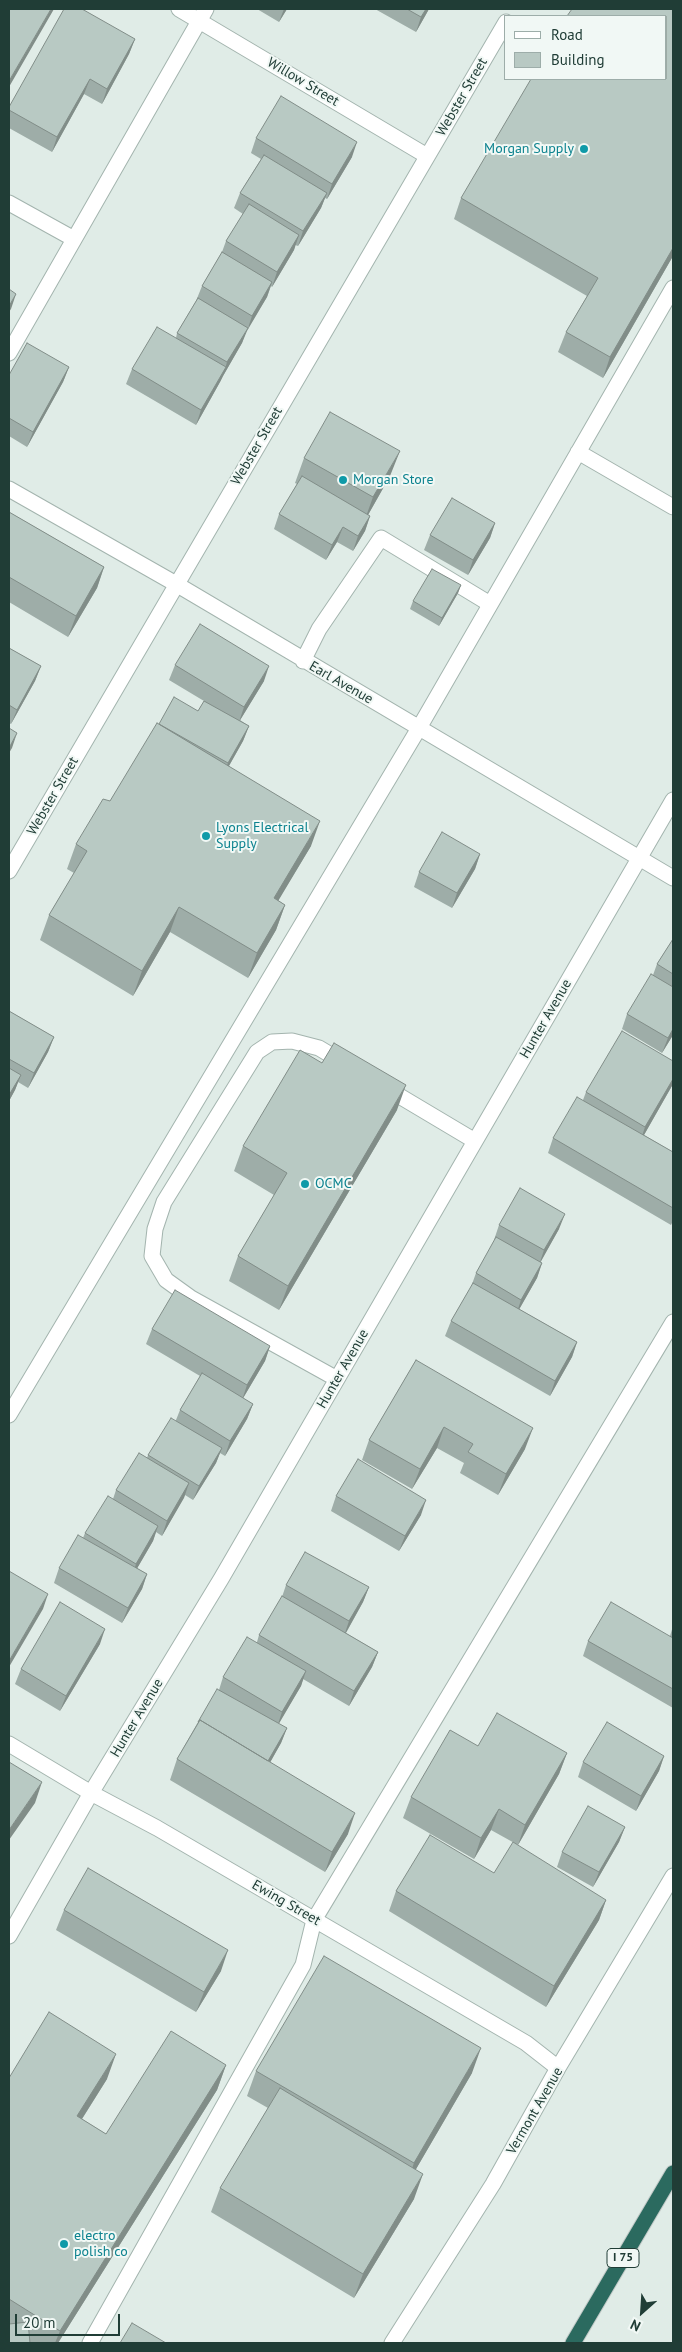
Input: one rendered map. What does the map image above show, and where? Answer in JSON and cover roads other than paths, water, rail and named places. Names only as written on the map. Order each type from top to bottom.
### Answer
[{"type":"highway","name":"I 75","points":[[573,2343],[673,2173]]},
{"type":"street","name":"Willow Street","points":[[179,9],[202,14],[427,156]]},
{"type":"street","points":[[9,353],[202,14]]},
{"type":"street","name":"Webster Street","points":[[9,872],[504,25]]},
{"type":"street","points":[[9,202],[74,239]]},
{"type":"street","points":[[9,1415],[418,728],[673,288]]},
{"type":"street","points":[[578,452],[673,507]]},
{"type":"street","name":"Earl Avenue","points":[[9,490],[176,584],[302,661],[673,878]]},
{"type":"street","points":[[302,661],[319,629],[381,538],[490,604]]},
{"type":"street","name":"Hunter Avenue","points":[[9,1936],[91,1793],[221,1579],[673,800]]},
{"type":"street","points":[[337,1380],[191,1298],[166,1280],[152,1256],[155,1229],[164,1202],[256,1052],[272,1042],[292,1041],[318,1048],[360,1073]]},
{"type":"street","points":[[376,1082],[475,1141]]},
{"type":"street","points":[[90,2343],[303,1965],[314,1920],[673,1322]]},
{"type":"street","name":"Ewing Street","points":[[9,1744],[526,2043],[558,2068]]},
{"type":"street","name":"Vermont Avenue","points":[[392,2343],[493,2184],[558,2068],[673,1876]]},
{"type":"place","name":"Morgan Supply","points":[[584,149]]},
{"type":"place","name":"Morgan Store","points":[[343,480]]},
{"type":"place","name":"Lyons Electrical Supply","points":[[206,836]]},
{"type":"place","name":"OCMC","points":[[305,1184]]},
{"type":"place","name":"electro polish co","points":[[64,2244]]}]
